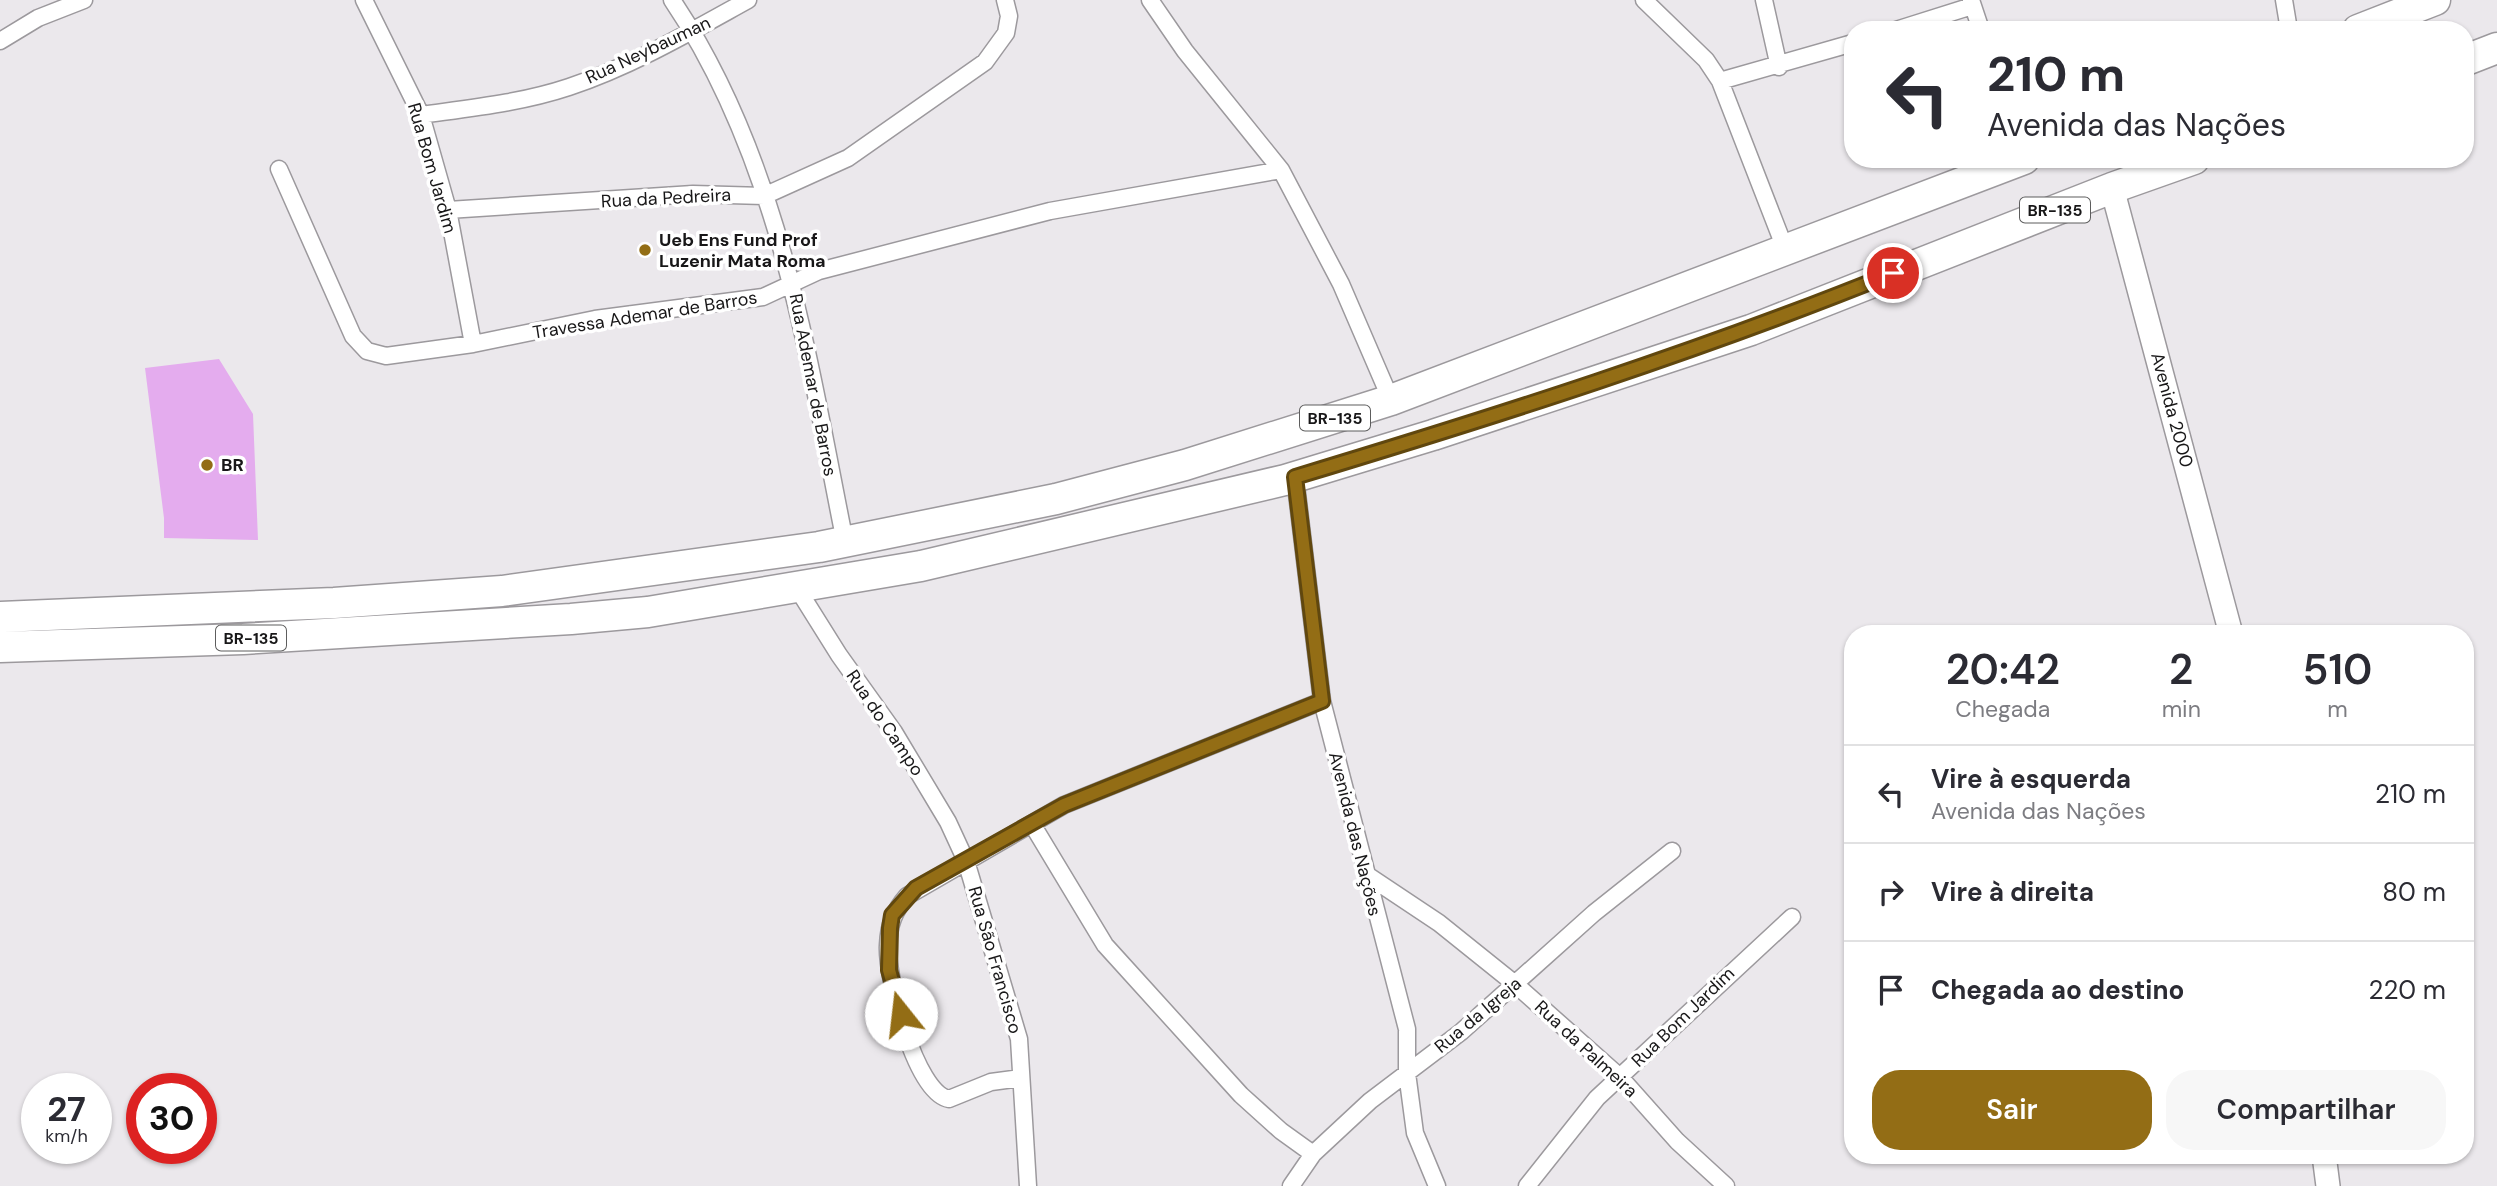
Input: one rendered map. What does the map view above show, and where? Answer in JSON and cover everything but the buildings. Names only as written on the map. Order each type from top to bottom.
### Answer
[{"type":"highway","points":[[2381,21],[2435,0]]},
{"type":"highway","points":[[2474,57],[2497,48]]},
{"type":"highway","name":"BR-135","points":[[0,617],[334,604],[502,591],[693,566],[845,542],[1056,499],[1185,465],[1391,400],[2001,168]]},
{"type":"highway","name":"BR-135","points":[[0,647],[243,639],[502,625],[648,612],[934,563],[1295,477],[1575,389],[1751,330],[2169,168]]},
{"type":"street","points":[[0,41],[38,18],[84,0]]},
{"type":"street","name":"Rua Bom Jardim","points":[[365,0],[421,116],[448,210],[473,345]]},
{"type":"street","name":"Rua Ademar de Barros","points":[[672,0],[693,31],[732,107],[793,285],[845,542]]},
{"type":"street","name":"Rua Neybauman","points":[[421,116],[515,102],[568,88],[614,70],[748,0]]},
{"type":"street","name":"Rua da Pedreira","points":[[448,210],[693,194],[764,195],[848,158],[985,62],[1006,33],[1009,16],[1004,0]]},
{"type":"street","points":[[1150,0],[1185,51],[1281,170],[1341,284],[1391,400]]},
{"type":"street","points":[[1644,0],[1706,60],[1720,81],[1786,251]]},
{"type":"street","points":[[1764,0],[1779,67]]},
{"type":"street","points":[[2284,0],[2288,21]]},
{"type":"street","points":[[1921,21],[1972,3],[1978,21]]},
{"type":"street","points":[[1720,81],[1779,67],[1844,46]]},
{"type":"street","name":"Travessa Ademar de Barros","points":[[279,169],[348,327],[367,351],[386,356],[473,345],[595,319],[763,297],[818,271],[1051,211],[1281,170]]},
{"type":"street","name":"Avenida 2000","points":[[2112,188],[2229,625]]},
{"type":"street","name":"Avenida das Nações","points":[[1295,477],[1322,701],[1407,1030],[1407,1073],[1416,1133],[1437,1186]]},
{"type":"street","name":"Rua do Campo","points":[[797,588],[839,655],[894,732],[948,822],[966,861]]},
{"type":"street","points":[[1021,1078],[991,1082],[950,1100],[940,1096],[922,1070],[893,990],[888,946],[892,915],[916,888],[1087,795],[1322,701]]},
{"type":"street","points":[[1032,824],[1105,945],[1218,1072],[1281,1131],[1313,1154]]},
{"type":"street","name":"Rua da Igreja","points":[[1291,1186],[1313,1154],[1370,1101],[1461,1032],[1594,913],[1672,851]]},
{"type":"street","name":"Rua São Francisco","points":[[966,861],[1018,1039],[1028,1186]]},
{"type":"street","name":"Rua da Palmeira","points":[[1367,875],[1439,923],[1515,984],[1620,1077],[1677,1141],[1726,1186]]},
{"type":"street","name":"Rua Bom Jardim","points":[[1527,1186],[1574,1124],[1620,1077],[1711,989],[1792,917]]},
{"type":"street","points":[[2325,1164],[2328,1186]]},
{"type":"place","name":"Ueb Ens Fund Prof Luzenir Mata Roma","points":[[645,250]]},
{"type":"place","name":"BR","points":[[207,465]]},
{"type":"route","points":[[901,1014],[889,970],[890,928],[892,915],[916,888],[1064,805],[1322,701],[1295,477],[1601,381],[1751,330],[1893,273]]}]
